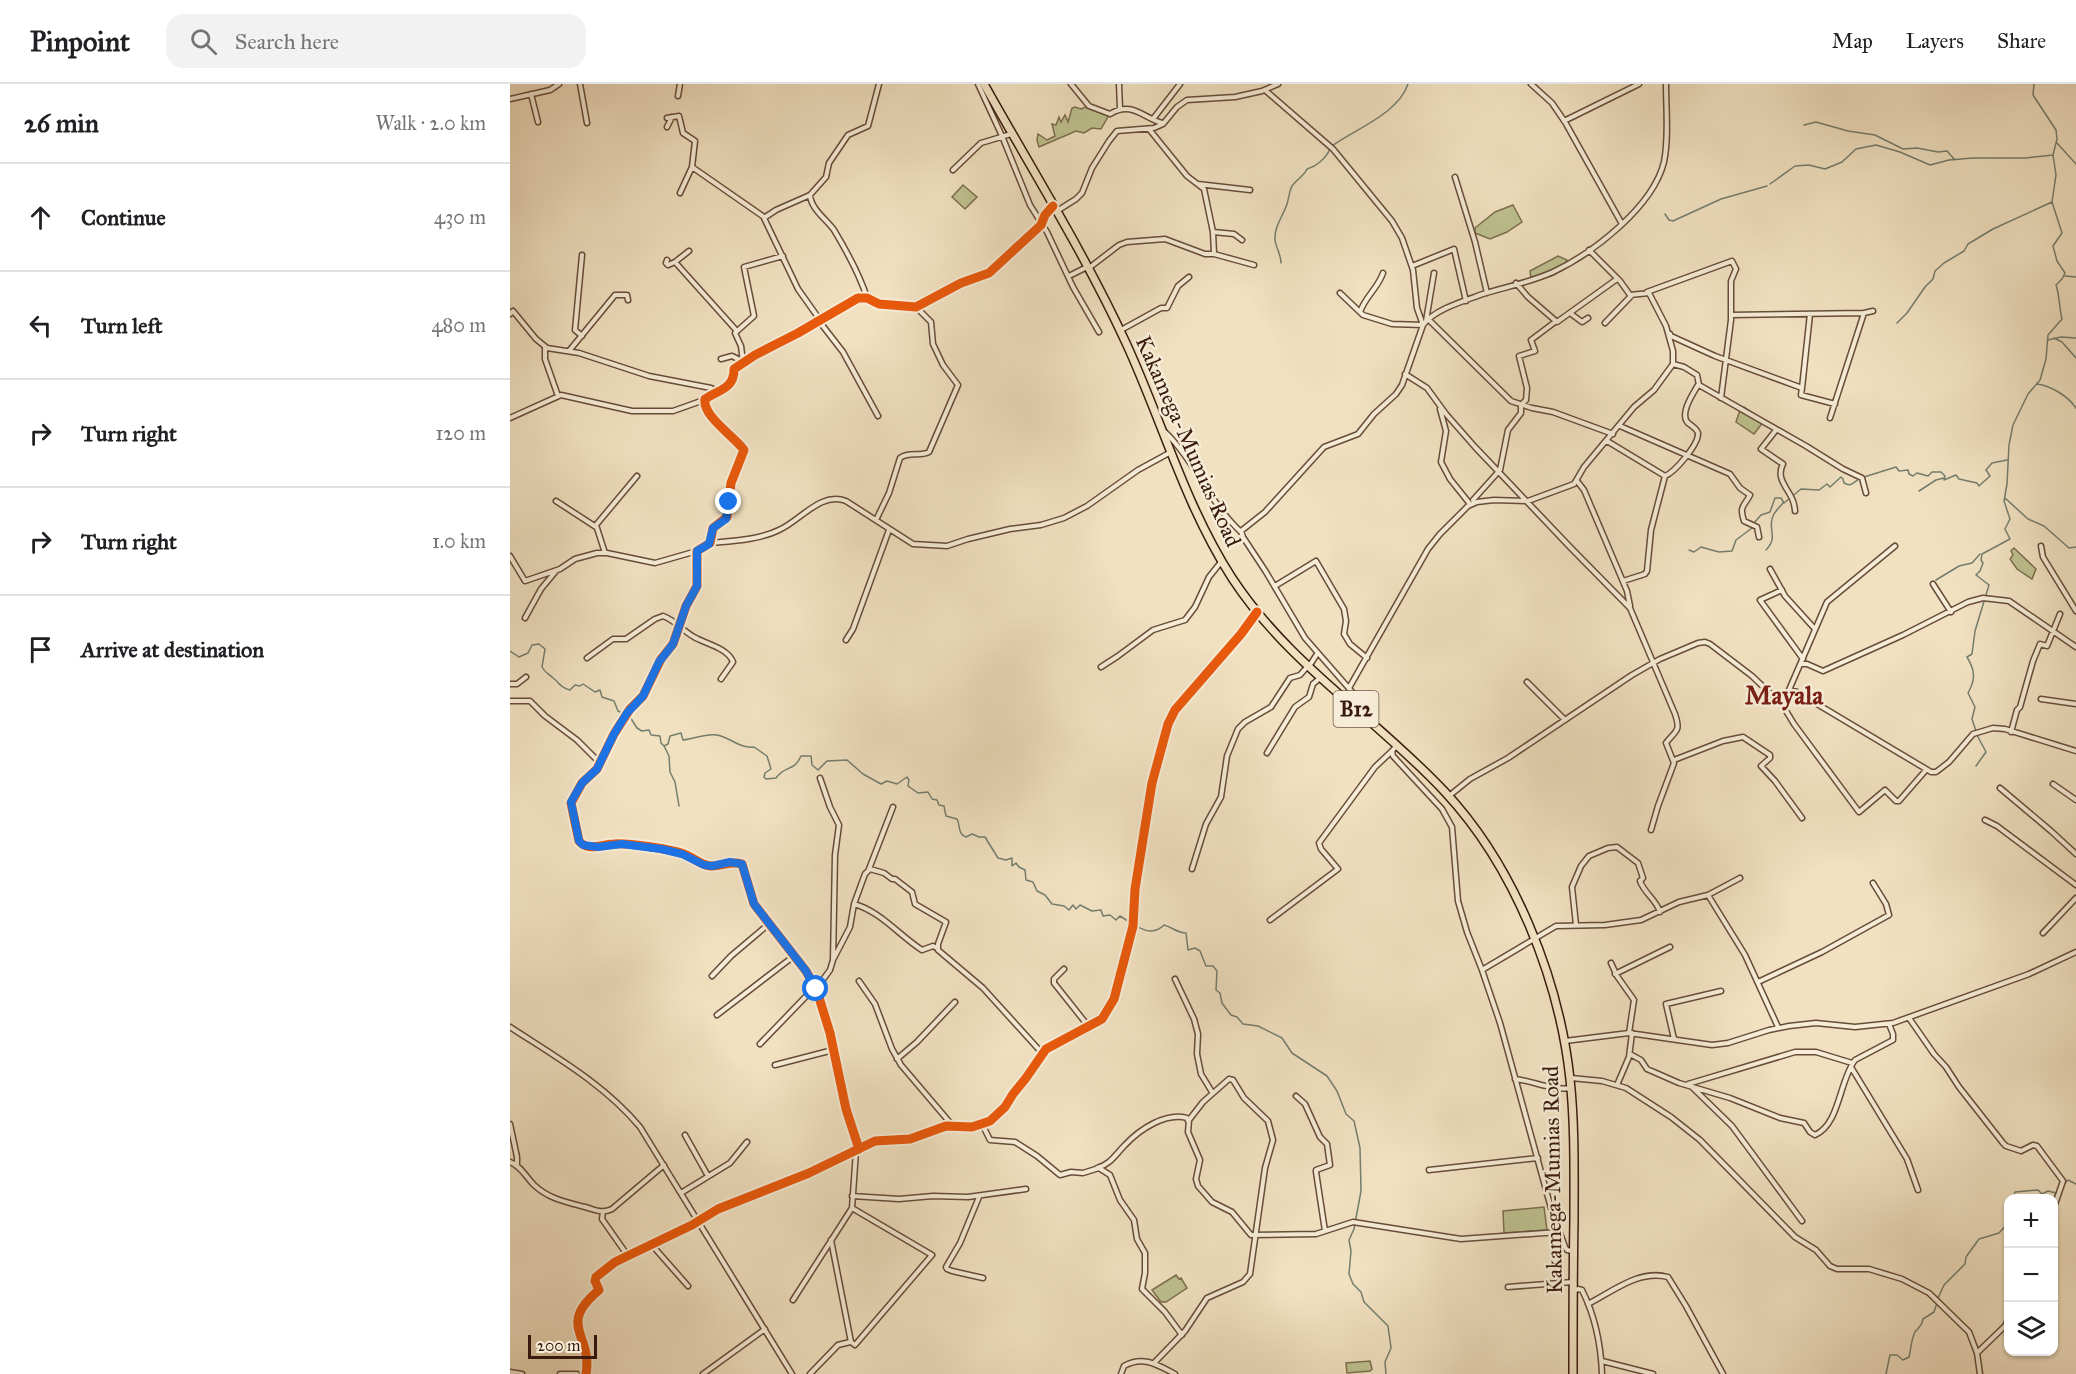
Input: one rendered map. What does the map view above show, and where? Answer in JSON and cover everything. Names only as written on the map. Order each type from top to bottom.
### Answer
[{"type":"highway","name":"Kakamega-Mumias Road","points":[[984,84],[1088,268],[1120,331],[1191,503],[1222,562],[1257,612],[1308,668],[1397,745],[1449,796],[1475,830],[1501,872],[1534,939],[1553,992],[1571,1088],[1573,1374]]},
{"type":"street","points":[[510,99],[550,90],[559,84]]},
{"type":"street","points":[[580,84],[587,123]]},
{"type":"street","points":[[678,96],[680,84]]},
{"type":"street","points":[[764,217],[810,195],[826,177],[829,163],[848,135],[868,126],[879,84]]},
{"type":"street","points":[[978,84],[1029,204],[1047,232],[1099,332]]},
{"type":"street","points":[[1071,84],[1089,106],[1110,114],[1120,109],[1137,111],[1163,124]]},
{"type":"street","points":[[1119,84],[1120,109]]},
{"type":"street","points":[[1153,119],[1180,84]]},
{"type":"street","points":[[510,418],[558,396],[572,397],[625,410],[644,411],[673,411],[705,399],[731,384],[734,369],[743,362],[858,298],[867,298],[879,304],[916,307],[962,283],[988,273],[1041,225],[1045,215],[1076,199],[1082,193],[1092,168],[1114,133],[1124,129],[1149,129],[1163,124],[1177,107],[1190,99],[1226,99],[1264,90],[1278,84]]},
{"type":"street","points":[[1531,84],[1552,103],[1564,120],[1622,224]]},
{"type":"street","points":[[1627,84],[1632,87]]},
{"type":"street","points":[[1564,120],[1639,84]]},
{"type":"street","points":[[1340,293],[1363,315],[1392,324],[1426,322],[1466,301],[1554,271],[1589,250],[1622,224],[1649,195],[1664,164],[1666,84]]},
{"type":"street","points":[[1264,90],[1336,153],[1398,229],[1412,266],[1417,308],[1426,322],[1510,400],[1553,412],[1613,434]]},
{"type":"street","points":[[531,94],[538,122]]},
{"type":"street","points":[[668,112],[672,116]]},
{"type":"street","points":[[668,127],[672,116]]},
{"type":"street","points":[[667,118],[679,116],[683,133],[695,141],[692,167],[680,193]]},
{"type":"street","points":[[1149,129],[1187,176],[1201,186],[1205,193],[1213,232],[1214,255]]},
{"type":"street","points":[[953,170],[981,143],[1012,134]]},
{"type":"street","points":[[692,167],[764,217],[801,293],[843,352],[878,417]]},
{"type":"street","points":[[1455,177],[1487,293]]},
{"type":"street","points":[[1197,184],[1250,190]]},
{"type":"street","points":[[810,195],[812,204],[833,228],[867,298]]},
{"type":"street","points":[[1213,232],[1234,234],[1242,240]]},
{"type":"street","points":[[1069,276],[1088,268],[1119,245],[1127,242],[1165,239],[1205,254],[1254,265]]},
{"type":"street","points":[[1412,266],[1454,249],[1466,301]]},
{"type":"street","points":[[1589,250],[1631,296]]},
{"type":"street","points":[[667,260],[668,265],[689,251]]},
{"type":"street","points":[[582,255],[575,330],[582,336]]},
{"type":"street","points":[[743,362],[741,346],[735,335],[736,330],[754,316],[744,267],[783,256]]},
{"type":"street","points":[[1605,323],[1631,296],[1646,293],[1732,261],[1736,267],[1730,287],[1731,315],[1721,398]]},
{"type":"street","points":[[675,262],[736,330]]},
{"type":"street","points":[[1360,312],[1363,303],[1379,284],[1383,273]]},
{"type":"street","points":[[1241,532],[1271,506],[1324,447],[1352,437],[1361,431],[1374,414],[1398,391],[1426,322],[1434,273]]},
{"type":"street","points":[[1120,331],[1161,308],[1166,308],[1177,288],[1189,277]]},
{"type":"street","points":[[1349,688],[1428,549],[1440,534],[1472,504],[1499,471],[1508,430],[1521,413],[1522,404],[1526,400],[1527,388],[1519,356],[1535,351],[1531,340],[1617,279]]},
{"type":"street","points":[[1516,283],[1555,322]]},
{"type":"street","points":[[1472,504],[1494,500],[1526,502],[1570,487],[1637,404],[1654,390],[1673,364],[1673,351],[1661,315],[1649,293],[1646,293]]},
{"type":"street","points":[[569,351],[615,295],[627,294],[628,300]]},
{"type":"street","points":[[876,520],[889,493],[900,458],[905,455],[928,453],[958,385],[933,344],[931,322],[916,307]]},
{"type":"street","points":[[511,311],[546,347],[569,351],[648,375],[718,391]]},
{"type":"street","points":[[1731,315],[1873,311]]},
{"type":"street","points":[[1570,313],[1582,322],[1588,318]]},
{"type":"street","points":[[1830,418],[1864,313]]},
{"type":"street","points":[[1810,314],[1801,395],[1835,404]]},
{"type":"street","points":[[1661,315],[1667,322],[1671,336],[1725,360],[1802,388]]},
{"type":"street","points":[[546,347],[545,359],[558,396]]},
{"type":"street","points":[[721,359],[732,356],[743,362]]},
{"type":"street","points":[[1623,582],[1645,574],[1647,571],[1651,530],[1665,476],[1677,468],[1687,455],[1698,433],[1686,421],[1685,416],[1688,404],[1698,385],[1697,375],[1673,364]]},
{"type":"street","points":[[1405,374],[1427,388],[1459,430],[1630,608]]},
{"type":"street","points":[[1698,385],[1851,474],[1862,478],[1866,493]]},
{"type":"street","points":[[705,399],[705,404],[712,416],[744,450],[731,483],[726,519],[713,528],[710,543]]},
{"type":"street","points":[[1440,406],[1446,431],[1441,462],[1450,479],[1472,504]]},
{"type":"street","points":[[1620,426],[1730,474],[1740,488],[1750,495],[1743,504],[1741,512],[1744,521],[1757,527],[1759,537]]},
{"type":"street","points":[[1162,429],[1182,451],[1229,519],[1241,532],[1298,628],[1317,654],[1355,696],[1362,714]]},
{"type":"street","points":[[1776,430],[1761,449],[1783,464],[1780,469],[1783,485],[1793,499],[1795,511]]},
{"type":"street","points":[[1607,441],[1665,476]]},
{"type":"street","points":[[510,556],[525,581],[591,554],[605,554],[655,563],[697,551],[710,543],[776,532],[817,506],[836,499],[846,501],[889,530],[918,545],[943,547],[1010,529],[1041,525],[1064,518],[1087,506],[1138,470],[1182,451]]},
{"type":"street","points":[[596,527],[637,476]]},
{"type":"street","points":[[1577,480],[1584,490],[1623,582],[1630,608],[1652,664],[1677,719],[1677,732],[1666,744],[1674,760],[1651,830]]},
{"type":"street","points":[[556,501],[596,527],[605,554]]},
{"type":"street","points":[[846,640],[853,629],[889,530]]},
{"type":"street","points":[[1780,701],[1801,664],[1827,602],[1895,546]]},
{"type":"street","points":[[2041,546],[2043,557],[2076,611]]},
{"type":"street","points":[[697,551],[697,586],[671,646],[659,662],[650,686],[627,713],[602,761],[582,783],[571,802],[579,841],[582,844],[598,847],[622,844],[661,849],[682,854],[704,865],[712,866],[730,862],[740,863],[746,872],[752,900],[815,988],[858,1150],[852,1208],[793,1300]]},
{"type":"street","points":[[1275,586],[1316,561],[1344,609],[1346,621],[1344,634],[1350,644],[1367,658]]},
{"type":"street","points":[[1101,667],[1153,630],[1185,620],[1195,607],[1209,577],[1222,562]]},
{"type":"street","points":[[1770,568],[1782,590],[1815,629]]},
{"type":"street","points":[[525,618],[556,570]]},
{"type":"street","points":[[1933,584],[1951,612]]},
{"type":"street","points":[[1782,590],[1760,600],[1803,659]]},
{"type":"street","points":[[1801,664],[1807,664],[1823,671],[1968,602],[1983,598],[2009,601],[2076,647]]},
{"type":"street","points":[[586,1374],[586,1360],[577,1316],[585,1303],[599,1290],[595,1281],[596,1277],[615,1262],[699,1221],[718,1209],[809,1173],[875,1141],[910,1139],[952,1126],[972,1127],[982,1124],[1001,1112],[1041,1053],[1089,1027],[1105,1015],[1114,999],[1134,925],[1134,895],[1144,825],[1152,783],[1168,724],[1175,710],[1241,634],[1257,612]]},
{"type":"street","points":[[2011,732],[2040,644],[2047,646],[2060,614]]},
{"type":"street","points":[[587,658],[614,639],[626,639],[661,616],[669,618],[695,638],[732,658],[733,662],[721,679]]},
{"type":"street","points":[[1449,796],[1470,779],[1508,758],[1624,680],[1677,651],[1705,642],[1752,676],[1780,701],[1794,724],[1859,812],[1885,790],[1896,801],[1899,801],[1926,770]]},
{"type":"street","points":[[1192,869],[1206,824],[1221,797],[1227,756],[1238,729],[1245,722],[1271,707],[1290,678],[1300,675],[1308,668],[1317,654]]},
{"type":"street","points":[[510,684],[517,684],[526,677]]},
{"type":"street","points":[[1267,753],[1295,707],[1308,698],[1313,684],[1320,678]]},
{"type":"street","points":[[1527,682],[1565,720]]},
{"type":"street","points":[[1788,690],[1808,698],[1926,770],[1936,772],[1955,755],[1966,740],[1977,732],[1998,728],[2076,751]]},
{"type":"street","points":[[1351,705],[1355,696]]},
{"type":"street","points":[[2041,699],[2076,704]]},
{"type":"street","points":[[510,701],[530,701],[545,716],[578,740],[595,758],[602,761]]},
{"type":"street","points":[[1674,760],[1714,744],[1743,737],[1770,755],[1770,758],[1761,766],[1802,818]]},
{"type":"street","points":[[1270,920],[1338,869],[1321,849],[1320,842],[1375,767],[1397,745]]},
{"type":"street","points":[[1392,751],[1399,763],[1446,814],[1452,827],[1458,901],[1500,1023],[1559,1232],[1566,1249],[1573,1251]]},
{"type":"street","points":[[820,778],[839,825],[836,848],[833,960]]},
{"type":"street","points":[[2053,784],[2076,800]]},
{"type":"street","points":[[2000,788],[2076,854]]},
{"type":"street","points":[[760,1044],[830,970],[850,927],[854,904],[893,807]]},
{"type":"street","points":[[1985,820],[1997,826],[2076,885]]},
{"type":"street","points":[[1576,925],[1572,889],[1581,866],[1591,855],[1616,847],[1638,862],[1643,878],[1640,882],[1642,888],[1655,901],[1660,912]]},
{"type":"street","points":[[868,869],[874,869],[897,880],[912,892],[914,903],[917,906],[945,921],[946,925],[938,941],[938,948],[943,955],[990,996],[1041,1053]]},
{"type":"street","points":[[1482,970],[1556,926],[1605,925],[1636,921],[1684,901],[1708,895],[1740,878]]},
{"type":"street","points":[[1758,982],[1822,952],[1889,915],[1886,904],[1873,883]]},
{"type":"street","points":[[1708,895],[1740,946],[1778,1027]]},
{"type":"street","points":[[2043,933],[2076,898]]},
{"type":"street","points":[[854,904],[879,917],[904,939],[922,950],[934,946],[938,948]]},
{"type":"street","points":[[712,976],[731,956],[770,923]]},
{"type":"street","points":[[1615,974],[1670,947]]},
{"type":"street","points":[[1564,1041],[1631,1033],[1703,1044],[1719,1044],[1778,1027],[1816,1023],[1855,1027],[1889,1024],[2052,965],[2076,952]]},
{"type":"street","points":[[717,1015],[794,956]]},
{"type":"street","points":[[1611,963],[1615,974],[1634,1000],[1630,1054],[1617,1085]]},
{"type":"street","points":[[1064,969],[1053,983],[1089,1027]]},
{"type":"street","points":[[1175,979],[1196,1026],[1198,1064],[1202,1078],[1212,1092]]},
{"type":"street","points":[[859,981],[875,1004],[897,1059],[952,1126]]},
{"type":"street","points":[[1674,1039],[1666,1004],[1721,992]]},
{"type":"street","points":[[897,1059],[917,1042],[955,1002]]},
{"type":"street","points":[[1909,1018],[2003,1143],[2021,1151],[2033,1145],[2037,1146],[2062,1179],[2058,1198]]},
{"type":"street","points":[[1630,1054],[1641,1060],[1647,1069],[1689,1086],[1730,1098],[1780,1118],[1804,1123],[1815,1136],[1828,1126],[1851,1065],[1859,1057],[1893,1040],[1889,1024]]},
{"type":"street","points":[[510,1027],[580,1072],[609,1094],[640,1127],[792,1374]]},
{"type":"street","points":[[775,1065],[833,1050]]},
{"type":"street","points":[[1689,1086],[1795,1052],[1816,1052],[1851,1065],[1907,1159],[1918,1190]]},
{"type":"street","points":[[1570,1078],[1617,1085],[1635,1093],[1700,1140],[1795,1237],[1816,1250],[1830,1266],[1836,1269],[1869,1269],[1902,1279],[1929,1293],[1966,1328],[1977,1353],[1980,1374]]},
{"type":"street","points":[[1155,1362],[1182,1335],[1209,1296],[1247,1278],[1251,1270],[1256,1234],[1265,1168],[1273,1140],[1270,1125],[1265,1117],[1244,1098],[1232,1079],[1227,1080],[1212,1092],[1189,1119],[1189,1134],[1200,1162],[1196,1179],[1198,1186],[1210,1200],[1232,1212],[1246,1232],[1251,1235],[1256,1234],[1311,1234],[1354,1222],[1464,1239],[1559,1232]]},
{"type":"street","points":[[1515,1079],[1560,1089],[1571,1088]]},
{"type":"street","points":[[1689,1086],[1732,1126],[1802,1221]]},
{"type":"street","points":[[1296,1096],[1305,1104],[1329,1151],[1330,1167],[1316,1170],[1325,1231]]},
{"type":"street","points":[[982,1124],[990,1140],[1015,1142],[1060,1175],[1071,1172],[1083,1173],[1111,1162],[1134,1136],[1162,1119],[1173,1116],[1189,1119]]},
{"type":"street","points":[[510,1124],[517,1166]]},
{"type":"street","points":[[685,1135],[708,1176]]},
{"type":"street","points":[[681,1193],[730,1163],[747,1142]]},
{"type":"street","points":[[1429,1170],[1538,1158]]},
{"type":"street","points":[[510,1162],[517,1166],[532,1184],[548,1195],[560,1201],[603,1212],[612,1209],[664,1165]]},
{"type":"street","points":[[1096,1168],[1110,1175],[1119,1198],[1134,1220],[1137,1239],[1145,1253],[1142,1289],[1165,1312],[1182,1335]]},
{"type":"street","points":[[852,1196],[899,1199],[933,1196],[979,1197],[1026,1189]]},
{"type":"street","points":[[979,1197],[960,1243],[946,1267],[952,1271],[983,1278]]},
{"type":"street","points":[[810,1374],[838,1345],[850,1342],[855,1345],[932,1255],[852,1208]]},
{"type":"street","points":[[603,1212],[602,1219],[628,1256]]},
{"type":"street","points":[[831,1240],[850,1342]]},
{"type":"street","points":[[651,1244],[688,1286]]},
{"type":"street","points":[[1588,1304],[1637,1279],[1661,1276],[1668,1278],[1723,1374]]},
{"type":"street","points":[[1508,1287],[1574,1282]]},
{"type":"street","points":[[1573,1292],[1581,1289],[1588,1304],[1598,1334],[1602,1374]]},
{"type":"street","points":[[1977,1353],[2004,1327]]},
{"type":"street","points":[[703,1374],[765,1329]]},
{"type":"street","points":[[1601,1361],[1653,1374]]},
{"type":"street","points":[[1120,1374],[1124,1366],[1131,1362],[1155,1362],[1175,1374]]},
{"type":"street","points":[[510,1372],[522,1374]]},
{"type":"street","points":[[560,1374],[577,1374]]},
{"type":"green space","points":[[1088,106],[1109,115],[1101,129],[1092,128],[1084,133],[1076,131],[1039,147],[1038,134],[1047,140],[1055,136],[1052,124],[1056,125],[1059,117],[1061,122],[1065,115],[1068,122],[1072,108],[1081,109]]},
{"type":"green space","points":[[963,185],[977,197],[965,209],[952,197]]},
{"type":"green space","points":[[1513,205],[1522,222],[1490,239],[1475,233],[1475,228],[1495,212]]},
{"type":"green space","points":[[1558,256],[1567,260],[1560,270],[1549,277],[1531,279],[1530,271]]},
{"type":"green space","points":[[1744,407],[1764,421],[1754,434],[1736,422]]},
{"type":"green space","points":[[2014,548],[2036,569],[2032,579],[2017,569],[2010,559]]},
{"type":"green space","points":[[1544,1207],[1547,1230],[1504,1233],[1503,1211]]},
{"type":"green space","points":[[1176,1275],[1179,1279],[1181,1278],[1187,1288],[1166,1302],[1161,1302],[1152,1290]]},
{"type":"green space","points":[[1370,1361],[1372,1369],[1370,1371],[1347,1373],[1346,1363]]},
{"type":"waterway","points":[[1332,146],[1386,112],[1403,95],[1408,84]]},
{"type":"waterway","points":[[1976,731],[1972,719],[1975,707],[1968,693],[1974,675],[1967,657],[1972,654],[1975,631],[1989,585],[1976,575],[1983,563],[1982,554],[2010,539],[2005,529],[2010,519],[2004,501],[2013,425],[2028,394],[2040,380],[2046,359],[2048,335],[2062,319],[2056,285],[2065,273],[2057,261],[2053,246],[2062,233],[2052,202],[2056,175],[2053,155],[2057,139],[2056,130],[2033,95],[2034,84]]},
{"type":"waterway","points":[[1804,125],[1816,122],[1848,131],[1875,135],[1903,149],[1947,151],[1955,160]]},
{"type":"waterway","points":[[2057,143],[2076,164]]},
{"type":"waterway","points":[[1770,184],[1795,166],[1809,165],[1825,169],[1842,162],[1856,149],[1876,145],[1930,165],[1949,160],[1973,158],[2026,158],[2053,155]]},
{"type":"waterway","points":[[1281,263],[1275,235],[1291,188],[1307,169],[1321,161],[1330,149]]},
{"type":"waterway","points":[[1665,214],[1669,220],[1673,221],[1721,199],[1767,186]]},
{"type":"waterway","points":[[1897,323],[1933,279],[1935,271],[1964,251],[1968,244],[1993,229],[2052,202]]},
{"type":"waterway","points":[[2065,276],[2076,277]]},
{"type":"waterway","points":[[2048,340],[2061,337],[2076,338]]},
{"type":"waterway","points":[[2054,338],[2062,342],[2076,358]]},
{"type":"waterway","points":[[2037,384],[2059,392],[2076,408]]},
{"type":"waterway","points":[[1864,477],[1896,467],[1899,471],[1908,470],[1913,476],[1917,473],[1928,476],[1932,472],[1941,472],[1945,476],[1944,480],[1956,475],[1959,479],[1977,483],[1979,486],[1990,476],[1986,470],[1992,463],[2007,460]]},
{"type":"waterway","points":[[1754,523],[1761,515],[1770,512],[1775,498],[1781,498],[1784,503],[1801,489],[1819,490],[1827,484],[1830,487],[1841,477],[1848,485],[1859,479]]},
{"type":"waterway","points":[[1919,491],[1936,480],[1944,478]]},
{"type":"waterway","points":[[2005,498],[2028,519],[2044,526],[2069,548],[2076,547]]},
{"type":"waterway","points":[[1766,550],[1772,541],[1773,516],[1783,503]]},
{"type":"waterway","points":[[1689,550],[1694,552],[1701,547],[1719,552],[1732,551],[1736,540],[1752,528]]},
{"type":"waterway","points":[[1936,580],[1959,566],[1972,563],[1980,554]]},
{"type":"waterway","points":[[510,651],[519,657],[528,653],[532,645],[539,644],[545,649],[542,667],[562,686],[570,690],[575,685],[583,684],[595,692],[600,690],[602,697],[614,701],[618,711],[630,717],[637,728],[642,731],[649,730],[651,735],[660,736],[664,746],[668,744],[670,736],[681,733],[683,740],[717,735],[744,746],[754,747],[767,756],[771,769],[765,773],[766,779],[776,778],[783,771],[792,767],[801,756],[811,756],[812,765],[818,770],[827,761],[847,760],[863,774],[881,784],[887,781],[897,784],[907,777],[908,786],[918,793],[928,792],[932,799],[944,806],[946,816],[957,819],[963,835],[966,837],[972,834],[985,837],[998,858],[1006,860],[1012,858],[1012,866],[1016,863],[1025,870],[1026,880],[1033,882],[1037,891],[1045,895],[1052,904],[1064,906],[1069,910],[1073,905],[1076,909],[1080,905],[1092,911],[1101,910],[1103,916],[1110,915],[1116,920],[1120,916],[1131,923]]},
{"type":"waterway","points":[[1976,766],[1986,752],[1977,735]]},
{"type":"waterway","points":[[664,746],[669,756],[670,772],[675,782],[679,806]]},
{"type":"waterway","points":[[1135,925],[1150,931],[1157,930],[1164,925],[1186,933],[1188,950],[1195,948],[1200,951],[1206,966],[1213,966],[1217,971],[1216,990],[1220,993],[1222,1003],[1231,1015],[1237,1017],[1243,1024],[1258,1026],[1282,1038],[1292,1053],[1327,1076],[1337,1091],[1346,1114],[1354,1121],[1360,1148],[1361,1191],[1354,1229],[1349,1240],[1351,1251],[1349,1274],[1353,1284],[1361,1292],[1364,1302],[1388,1326],[1391,1348],[1385,1362],[1386,1374]]},
{"type":"waterway","points":[[2064,1184],[2068,1180],[2076,1184]]},
{"type":"waterway","points":[[2042,1194],[2048,1191],[2056,1193],[2060,1187]]},
{"type":"waterway","points":[[2014,1194],[2015,1192],[2038,1190],[2042,1194]]},
{"type":"waterway","points":[[1938,1298],[1944,1285],[1965,1264],[1966,1257],[1979,1239],[1999,1233],[2004,1227]]},
{"type":"waterway","points":[[1886,1374],[1890,1355],[1897,1355],[1903,1360],[1909,1357],[1915,1332],[1923,1319],[1934,1312],[1937,1303]]},
{"type":"cycle path","points":[[859,1149],[846,1109],[830,1033],[817,991],[806,971],[754,904],[742,864],[710,866],[678,852],[639,845],[587,846],[579,841],[571,803],[582,783],[597,769],[614,734],[630,709],[643,696],[661,659],[673,644],[686,606],[697,586],[697,551],[710,543],[713,528],[727,517],[731,483],[744,450],[714,419],[705,406],[705,399],[729,385],[734,369],[755,355],[858,298],[867,298],[879,304],[916,307],[961,283],[989,273],[1041,225],[1045,215],[1053,206]]},
{"type":"cycle path","points":[[586,1374],[587,1360],[578,1322],[580,1313],[586,1302],[599,1290],[595,1281],[596,1277],[615,1262],[692,1225],[718,1209],[809,1173],[875,1141],[910,1139],[946,1126],[972,1127],[990,1121],[1005,1107],[1046,1049],[1102,1019],[1114,999],[1133,926],[1135,889],[1152,783],[1168,724],[1175,710],[1241,634],[1257,612]]},
{"type":"district","name":"Mayala","points":[[1784,695]]},
{"type":"route","points":[[729,502],[726,519],[713,528],[710,543],[697,551],[696,590],[686,606],[673,644],[659,662],[650,686],[627,713],[614,734],[597,769],[582,783],[571,802],[571,807],[576,820],[579,841],[583,845],[602,847],[622,844],[687,855],[704,865],[712,866],[730,862],[742,864],[754,904],[806,971],[816,989]]}]
